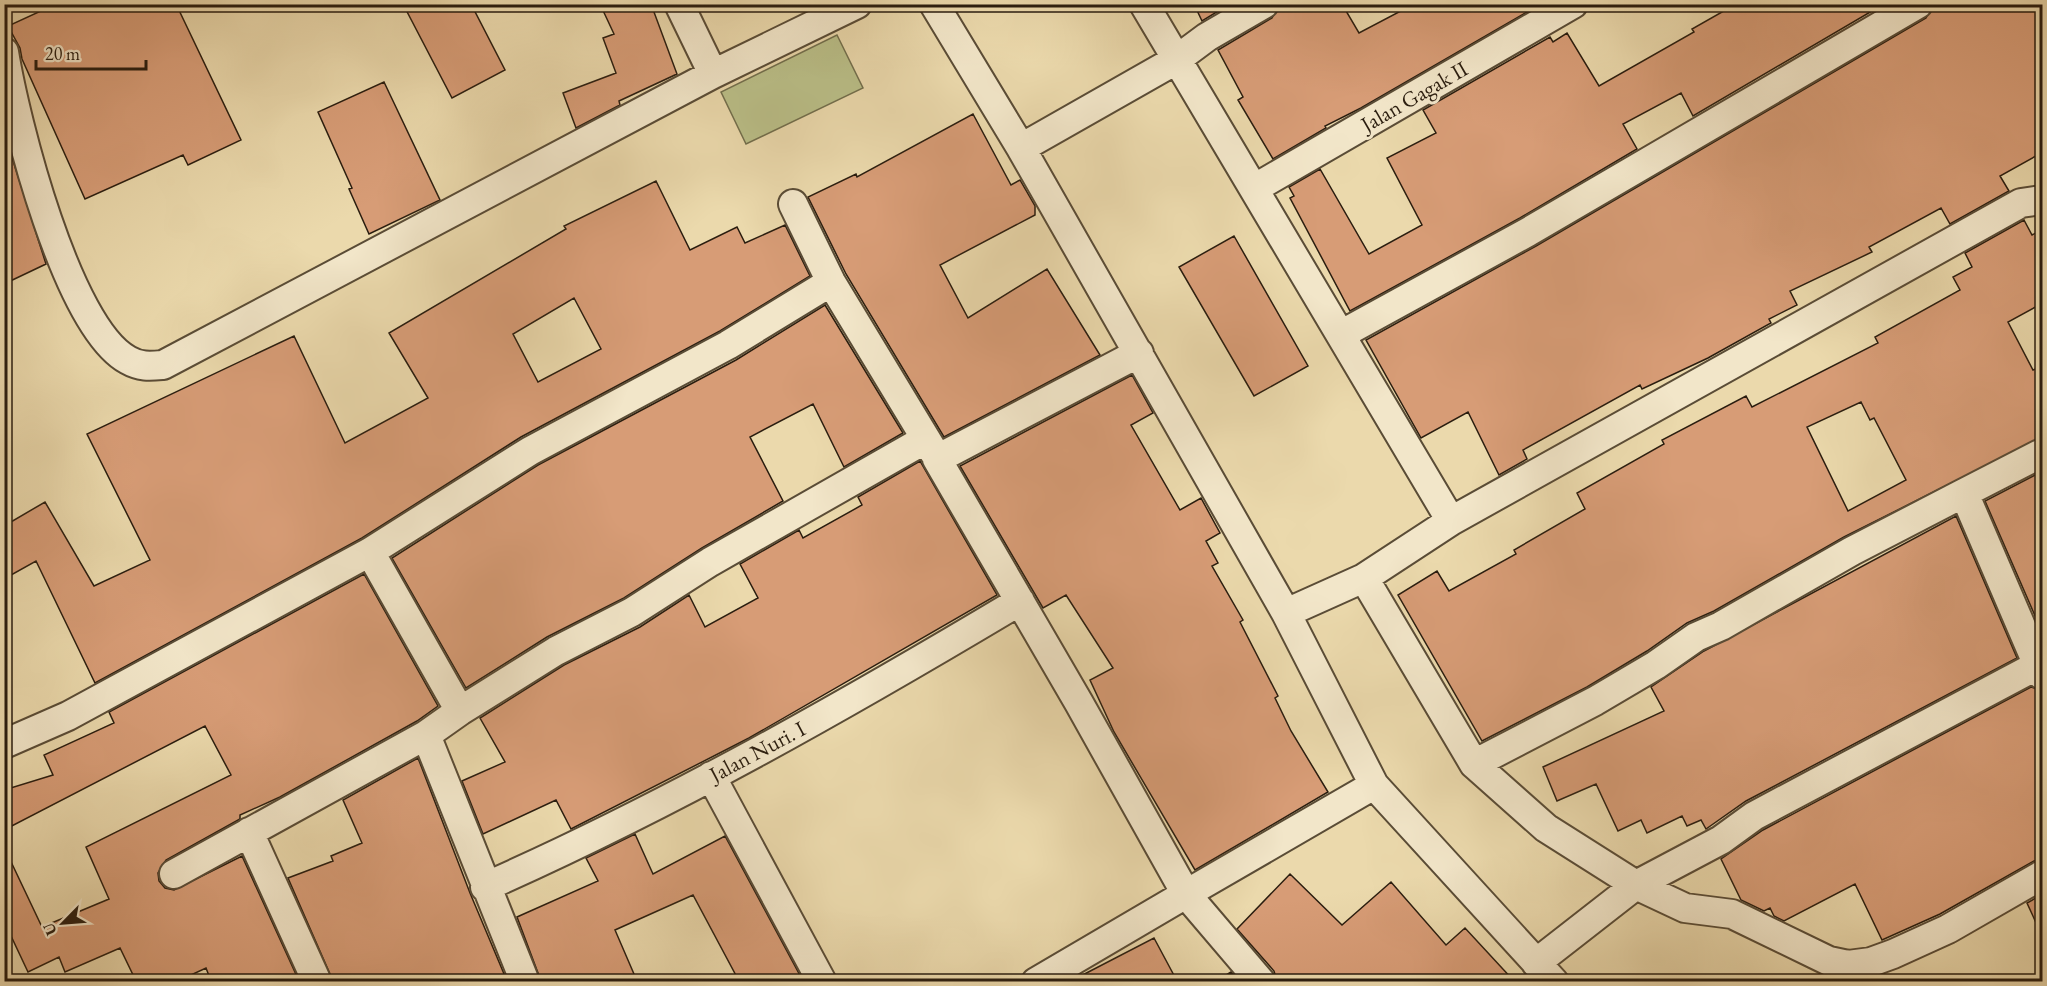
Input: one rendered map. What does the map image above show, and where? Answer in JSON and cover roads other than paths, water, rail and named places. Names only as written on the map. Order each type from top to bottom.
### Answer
[{"type":"street","points":[[679,4],[713,74]]},
{"type":"street","points":[[4,52],[8,95],[32,172],[76,296],[105,342],[127,360],[144,366],[163,365],[713,74],[857,4]]},
{"type":"street","points":[[934,4],[1021,148],[1139,353],[1286,614],[1374,785],[1545,972],[1636,885],[1721,840],[1754,816],[2040,670],[1964,494]]},
{"type":"street","points":[[1144,4],[1451,521]]},
{"type":"street","points":[[1021,148],[1176,60],[1207,37],[1264,4]]},
{"type":"street","name":"Jalan Gagak II","points":[[1255,188],[1573,4]]},
{"type":"street","points":[[1342,334],[1528,232],[1918,4]]},
{"type":"street","points":[[1286,614],[1364,578],[1451,521],[2021,202],[2043,200]]},
{"type":"street","points":[[793,204],[831,282],[932,449],[1186,894],[1261,981]]},
{"type":"street","points":[[4,744],[68,716],[370,552],[530,452],[728,345],[831,282]]},
{"type":"street","points":[[174,874],[426,735],[556,651],[632,612],[730,550],[932,449],[1139,353]]},
{"type":"street","points":[[1474,764],[1595,701],[1656,665],[1689,641],[1721,626],[1852,551],[2043,453]]},
{"type":"street","points":[[370,552],[460,711]]},
{"type":"street","points":[[1364,578],[1474,764],[1546,828],[1636,885],[1685,908],[1732,914],[1829,961],[1848,964],[1871,962],[1948,928],[2043,875]]},
{"type":"street","name":"Jalan Nuri. I","points":[[485,887],[578,846],[711,776],[892,678],[1020,601]]},
{"type":"street","points":[[426,735],[485,887],[525,981]]},
{"type":"street","points":[[711,776],[822,981]]},
{"type":"street","points":[[1036,981],[1374,785]]},
{"type":"street","points":[[249,832],[317,981]]}]
